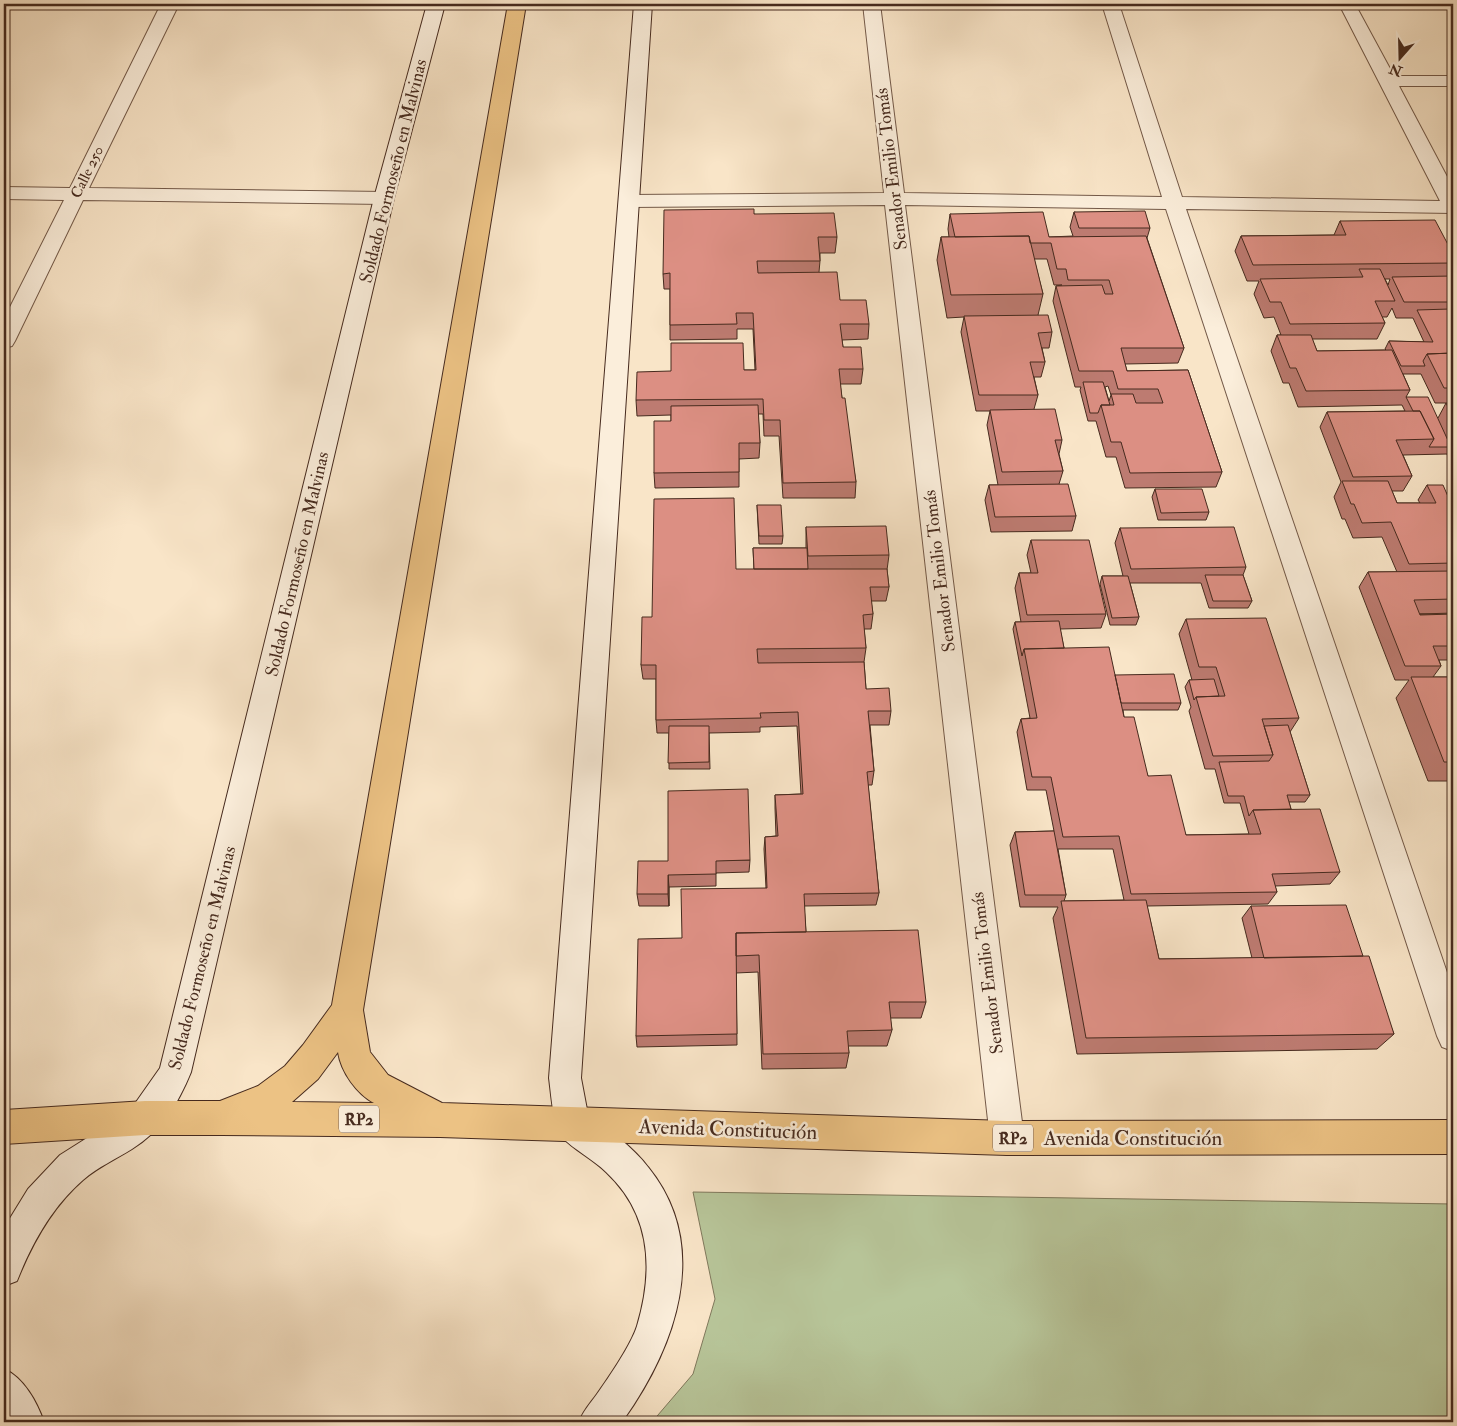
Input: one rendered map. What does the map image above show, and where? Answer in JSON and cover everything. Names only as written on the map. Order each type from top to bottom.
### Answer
[{"type":"main road","points":[[440,1120],[376,1086],[355,1059],[346,1010],[517,4]]},
{"type":"main road","points":[[221,1118],[274,1095],[299,1076],[318,1055],[346,1010]]},
{"type":"main road","name":"Avenida Constitución","points":[[4,1126],[145,1118],[221,1118],[440,1120],[1007,1138],[1453,1137]]},
{"type":"street","name":"Calle 250","points":[[4,341],[170,4]]},
{"type":"street","name":"Soldado Formoseño en Malvinas","points":[[145,1118],[163,1094],[175,1072],[384,198],[436,4]]},
{"type":"street","points":[[598,1422],[623,1387],[648,1346],[661,1303],[666,1254],[659,1223],[643,1188],[611,1152],[573,1124],[565,1078],[643,4]]},
{"type":"street","name":"Senador Emilio Tomás","points":[[871,4],[1007,1138]]},
{"type":"street","points":[[1110,4],[1174,202],[1453,1036]]},
{"type":"street","points":[[629,201],[894,199],[1453,206],[1347,4]]},
{"type":"street","points":[[1388,81],[1453,81]]},
{"type":"street","points":[[4,193],[77,192],[384,198]]},
{"type":"street","points":[[4,1268],[15,1239],[37,1206],[72,1167],[145,1118]]},
{"type":"street","points":[[4,1388],[25,1422]]},
{"type":"green space","points":[[693,1192],[1453,1204],[1453,1422],[652,1422],[693,1374],[715,1299]]},
{"type":"building","points":[[754,209],[754,214],[834,213],[837,237],[818,237],[820,261],[757,261],[758,273],[837,272],[840,300],[866,300],[869,324],[840,324],[843,347],[861,347],[863,369],[839,369],[842,398],[845,398],[856,482],[783,483],[780,420],[764,420],[763,399],[636,400],[637,372],[671,371],[671,343],[743,343],[744,370],[756,370],[753,313],[736,313],[737,324],[670,325],[670,273],[663,274],[664,210]]},
{"type":"building","points":[[1145,211],[1150,228],[1079,228],[1074,212]]},
{"type":"building","points":[[1043,212],[1049,237],[1146,236],[1184,348],[1121,348],[1127,371],[1188,370],[1222,472],[1130,473],[1121,442],[1111,442],[1101,405],[1114,405],[1111,394],[1133,394],[1136,403],[1163,403],[1158,389],[1118,389],[1113,371],[1079,371],[1056,286],[1102,285],[1105,294],[1113,294],[1109,280],[1068,280],[1066,269],[1057,269],[1051,243],[1030,243],[1029,236],[955,237],[950,214]]},
{"type":"building","points":[[1435,220],[1453,254],[1453,263],[1253,265],[1241,236],[1346,235],[1340,221]]},
{"type":"building","points":[[1029,236],[1043,294],[951,295],[941,237]]},
{"type":"building","points":[[1359,269],[1380,269],[1395,301],[1375,301],[1385,323],[1290,324],[1281,302],[1270,302],[1260,279],[1363,277]]},
{"type":"building","points":[[1453,276],[1453,302],[1404,302],[1392,277]]},
{"type":"building","points":[[1450,309],[1453,317],[1453,353],[1427,354],[1423,361],[1425,366],[1401,366],[1389,341],[1433,342],[1417,310]]},
{"type":"building","points":[[1048,315],[1052,332],[1038,333],[1045,362],[1030,362],[1038,395],[979,395],[964,316]]},
{"type":"building","points":[[1277,335],[1311,335],[1317,351],[1392,350],[1410,390],[1306,391],[1296,368],[1290,368]]},
{"type":"building","points":[[1453,353],[1453,388],[1444,388],[1427,354]]},
{"type":"building","points":[[1083,382],[1103,382],[1110,405],[1101,405],[1098,413],[1090,413]]},
{"type":"building","points":[[1406,397],[1428,397],[1451,447],[1429,447],[1434,439],[1420,411],[1413,411]]},
{"type":"building","points":[[1446,403],[1453,403],[1453,417]]},
{"type":"building","points":[[758,405],[760,443],[739,443],[739,472],[654,473],[654,421],[671,421],[671,406]]},
{"type":"building","points":[[1055,409],[1062,440],[1055,440],[1063,471],[1002,472],[990,410]]},
{"type":"building","points":[[1420,411],[1434,439],[1396,440],[1412,476],[1353,477],[1327,412]]},
{"type":"building","points":[[1342,481],[1388,481],[1397,503],[1436,503],[1427,485],[1443,485],[1453,508],[1453,563],[1409,564],[1391,522],[1362,523],[1354,504],[1351,504]]},
{"type":"building","points":[[1068,484],[1076,516],[995,517],[989,485]]},
{"type":"building","points":[[1155,489],[1202,489],[1209,512],[1161,513]]},
{"type":"building","points":[[1447,493],[1452,493],[1453,508]]},
{"type":"building","points":[[734,498],[736,569],[887,569],[889,587],[870,587],[873,614],[863,615],[866,648],[757,649],[758,663],[864,662],[866,689],[889,688],[891,711],[868,711],[874,771],[867,772],[879,893],[804,894],[806,932],[736,933],[737,1034],[636,1036],[638,939],[682,938],[681,889],[767,888],[765,837],[778,836],[775,795],[803,794],[798,712],[760,713],[761,718],[656,720],[656,665],[641,665],[642,617],[652,617],[654,499]]},
{"type":"building","points":[[757,505],[781,505],[783,536],[759,536]]},
{"type":"building","points":[[886,526],[889,555],[808,556],[806,527]]},
{"type":"building","points":[[1234,527],[1246,567],[1131,569],[1120,528]]},
{"type":"building","points":[[1031,540],[1089,540],[1106,614],[1027,615],[1019,573],[1038,573]]},
{"type":"building","points":[[753,548],[807,548],[808,569],[754,569]]},
{"type":"building","points":[[1453,571],[1453,599],[1414,600],[1420,615],[1453,614],[1453,646],[1433,646],[1441,666],[1405,666],[1368,572]]},
{"type":"building","points":[[1205,575],[1243,575],[1252,601],[1213,601]]},
{"type":"building","points":[[1102,576],[1128,576],[1139,617],[1112,618]]},
{"type":"building","points":[[1266,618],[1299,718],[1262,719],[1273,755],[1213,756],[1196,697],[1225,696],[1216,667],[1199,667],[1186,619]]},
{"type":"building","points":[[1059,621],[1064,648],[1024,649],[1022,656],[1015,622]]},
{"type":"building","points":[[1109,647],[1124,717],[1134,717],[1148,776],[1171,775],[1186,835],[1261,834],[1253,810],[1320,809],[1340,872],[1272,874],[1277,892],[1131,894],[1119,836],[1063,837],[1051,777],[1032,777],[1021,719],[1037,718],[1024,649]]},
{"type":"building","points":[[1174,674],[1181,703],[1121,703],[1115,675]]},
{"type":"building","points":[[1411,677],[1453,677],[1453,762],[1444,762]]},
{"type":"building","points":[[1214,679],[1219,696],[1196,697],[1194,700],[1189,680]]},
{"type":"building","points":[[1288,725],[1310,795],[1287,795],[1291,809],[1253,810],[1249,816],[1244,796],[1228,796],[1219,762],[1269,761],[1273,755],[1264,726]]},
{"type":"building","points":[[669,726],[709,726],[709,762],[668,763]]},
{"type":"building","points":[[748,789],[750,860],[716,861],[716,874],[668,875],[668,894],[637,894],[638,861],[668,861],[668,791]]},
{"type":"building","points":[[1054,831],[1066,895],[1025,895],[1015,832]]},
{"type":"building","points":[[1146,900],[1159,959],[1369,956],[1394,1034],[1086,1038],[1061,901]]},
{"type":"building","points":[[1346,905],[1363,956],[1264,958],[1251,906]]},
{"type":"building","points":[[918,930],[926,1002],[889,1002],[892,1030],[847,1031],[849,1053],[763,1054],[759,955],[736,956],[736,933]]}]
